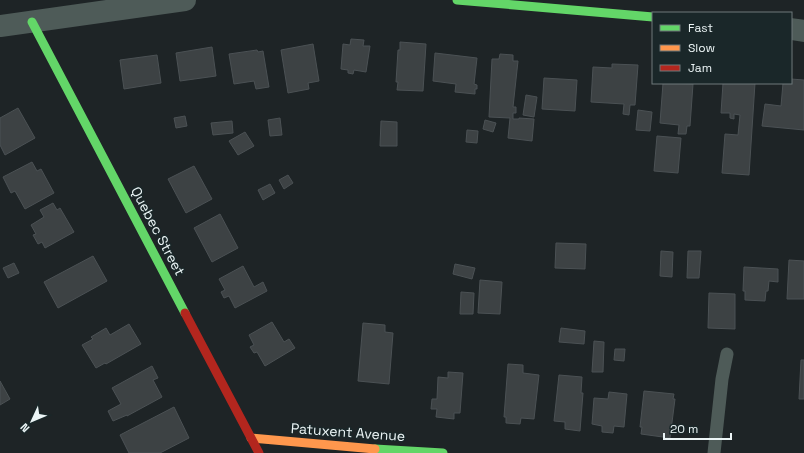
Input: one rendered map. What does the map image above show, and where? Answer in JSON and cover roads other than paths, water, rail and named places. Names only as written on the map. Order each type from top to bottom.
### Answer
[{"type":"street","points":[[0,26],[185,0]]},
{"type":"street","points":[[457,0],[652,17]]},
{"type":"street","name":"Quebec Street","points":[[32,22],[259,453]]},
{"type":"street","points":[[792,29],[804,31]]},
{"type":"street","name":"Patuxent Avenue","points":[[251,438],[374,450],[443,453]]},
{"type":"lane","points":[[714,453],[722,379],[727,354]]}]
